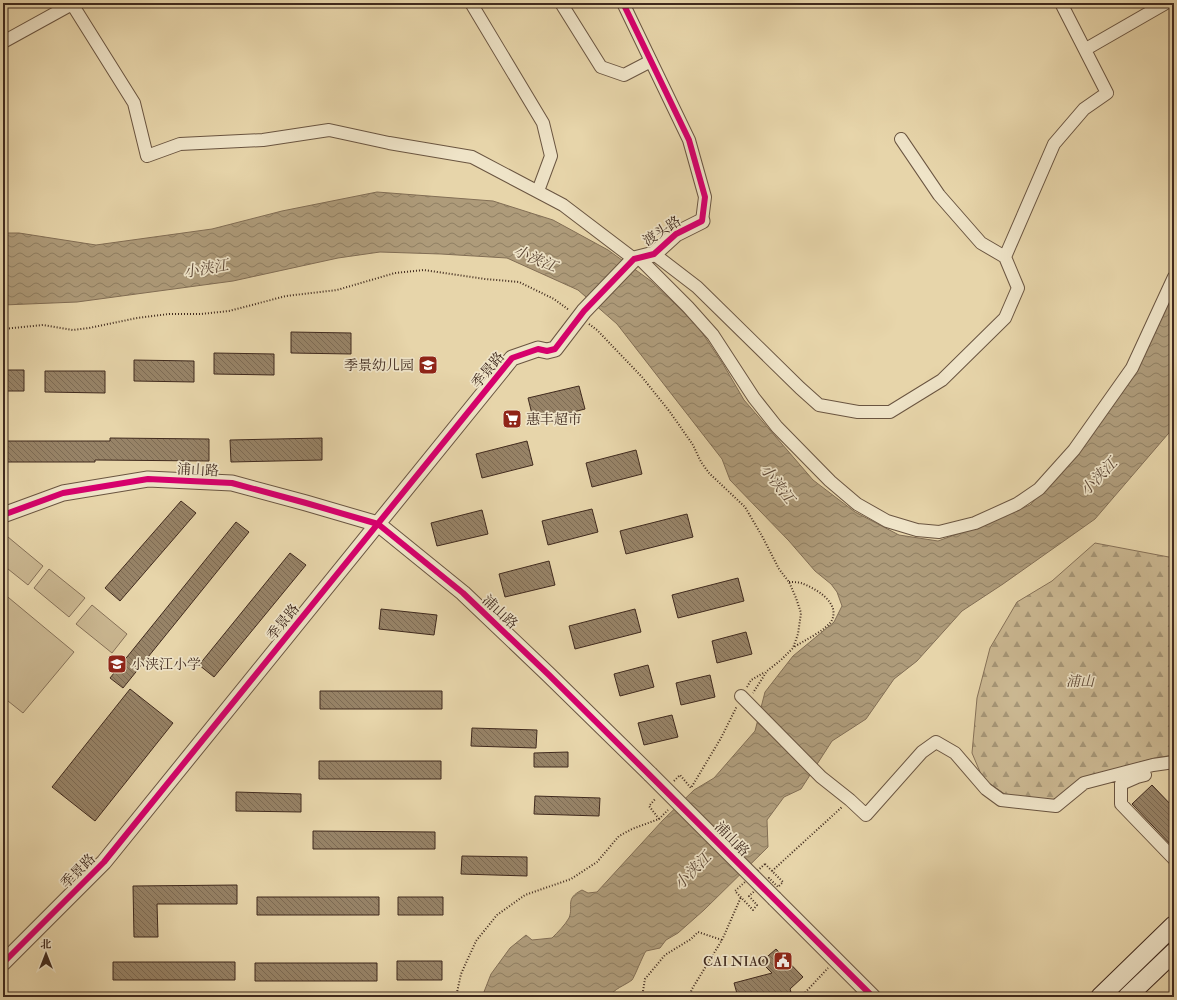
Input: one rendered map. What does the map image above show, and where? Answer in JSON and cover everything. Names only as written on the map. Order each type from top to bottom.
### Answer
[{"type":"main road","points":[[1100,997],[1174,925]]},
{"type":"main road","points":[[1127,997],[1174,952]]},
{"type":"street","points":[[3,42],[72,3],[134,103],[147,156],[180,144],[263,140],[329,130],[389,143],[472,157],[563,205],[642,257],[697,287],[819,405],[858,412],[890,412],[942,380],[1005,318],[1018,288],[1005,257],[981,243],[939,195],[901,139]]},
{"type":"street","points":[[471,3],[543,123],[551,156],[538,191]]},
{"type":"street","points":[[561,3],[601,67],[624,75],[651,61]]},
{"type":"street","points":[[624,3],[689,140],[705,197],[702,221]]},
{"type":"street","points":[[1005,257],[1054,144],[1084,109],[1107,93],[1086,49],[1061,3]]},
{"type":"street","points":[[1086,49],[1166,3]]},
{"type":"street","name":"渡头路","points":[[584,311],[642,257],[676,234],[702,221]]},
{"type":"street","points":[[642,257],[713,335],[754,398],[777,427],[830,481],[857,504],[887,521],[917,530],[939,532],[974,523],[1016,504],[1039,489],[1074,450],[1132,368],[1174,277]]},
{"type":"street","name":"季景路","points":[[3,963],[104,862],[512,358],[538,348],[547,351],[555,349],[584,311]]},
{"type":"street","name":"浦山路","points":[[3,515],[64,493],[148,479],[232,483],[378,524],[463,593],[549,675],[873,997]]},
{"type":"street","points":[[741,696],[821,777],[866,815],[922,752],[936,742],[955,753],[986,789],[1001,800],[1056,806],[1084,783],[1153,765],[1174,762]]},
{"type":"street","points":[[1174,770],[1138,777],[1121,784],[1121,804],[1174,859]]},
{"type":"path","points":[[789,582],[799,583],[818,592],[829,601],[834,610],[832,620],[823,628],[793,648]]},
{"type":"path","points":[[456,997],[462,974],[476,941],[497,915],[525,895],[572,879],[597,862],[619,836],[632,829],[659,819],[649,806],[664,789],[680,775],[691,788],[721,738],[741,696],[751,680],[767,671]]},
{"type":"path","points":[[772,871],[850,800]]},
{"type":"path","points":[[735,891],[752,910],[757,905],[750,896],[761,885],[769,878],[778,887],[783,882],[766,864]]},
{"type":"path","points":[[689,997],[692,989],[722,940],[741,897]]},
{"type":"path","points":[[642,997],[645,979],[665,955],[691,939],[698,932],[722,940]]},
{"type":"path","points":[[801,997],[836,960]]},
{"type":"green space","points":[[8,537],[43,566],[28,585],[3,565],[3,543]]},
{"type":"green space","name":"浦山","points":[[1095,543],[1174,558],[1174,755],[1155,758],[1082,778],[1049,804],[1009,797],[983,779],[972,753],[977,698],[990,648],[1017,602],[1052,581]]},
{"type":"green space","points":[[49,569],[85,598],[69,617],[34,588]]},
{"type":"green space","points":[[3,593],[74,652],[23,713],[3,697]]},
{"type":"green space","points":[[92,605],[127,634],[112,653],[76,624]]},
{"type":"water","name":"小浃江","points":[[377,192],[493,201],[553,220],[608,250],[651,281],[697,325],[723,364],[744,400],[813,480],[855,512],[899,535],[938,541],[1030,505],[1080,451],[1174,288],[1174,427],[1095,519],[962,611],[917,661],[894,679],[866,719],[832,741],[801,789],[784,797],[767,820],[768,847],[704,910],[678,933],[666,940],[660,948],[646,951],[632,980],[617,989],[609,997],[482,997],[491,974],[510,948],[526,935],[532,940],[552,938],[569,918],[571,900],[576,893],[582,890],[588,893],[597,892],[663,820],[694,790],[714,778],[755,731],[765,692],[793,656],[834,622],[842,606],[837,592],[831,584],[815,571],[789,541],[730,480],[722,459],[617,324],[578,290],[507,258],[380,252],[338,258],[233,281],[77,302],[3,305],[3,233],[19,233],[96,245],[212,229],[282,211]]},
{"type":"building","points":[[291,332],[351,333],[351,354],[291,353]]},
{"type":"building","points":[[214,353],[274,354],[274,375],[214,374]]},
{"type":"building","points":[[134,360],[194,361],[194,382],[134,381]]},
{"type":"building","points":[[3,370],[24,370],[24,391],[3,391]]},
{"type":"building","points":[[45,371],[105,371],[105,393],[45,392]]},
{"type":"building","points":[[579,386],[585,409],[534,422],[528,398]]},
{"type":"building","points":[[110,438],[209,439],[209,461],[95,460],[95,462],[3,462],[3,441],[110,441]]},
{"type":"building","points":[[322,438],[322,460],[231,462],[230,440]]},
{"type":"building","points":[[527,441],[533,465],[482,478],[476,454]]},
{"type":"building","points":[[636,450],[642,474],[592,487],[586,463]]},
{"type":"building","points":[[181,501],[196,513],[120,601],[105,588]]},
{"type":"building","points":[[592,509],[598,532],[548,545],[542,521]]},
{"type":"building","points":[[482,510],[488,534],[437,546],[431,523]]},
{"type":"building","points":[[687,514],[693,537],[626,554],[620,531]]},
{"type":"building","points":[[236,522],[249,532],[123,688],[110,678]]},
{"type":"building","points":[[290,553],[306,565],[214,677],[199,665]]},
{"type":"building","points":[[549,561],[555,585],[505,597],[499,574]]},
{"type":"building","points":[[738,578],[744,601],[678,618],[672,595]]},
{"type":"building","points":[[381,609],[437,615],[434,635],[379,629]]},
{"type":"building","points":[[635,609],[641,632],[575,649],[569,626]]},
{"type":"building","points":[[746,632],[752,654],[717,663],[712,641]]},
{"type":"building","points":[[648,665],[654,687],[620,696],[614,674]]},
{"type":"building","points":[[710,675],[715,697],[681,705],[676,683]]},
{"type":"building","points":[[130,689],[173,723],[95,821],[52,787]]},
{"type":"building","points":[[320,691],[442,691],[442,709],[320,709]]},
{"type":"building","points":[[672,715],[678,737],[644,745],[638,723]]},
{"type":"building","points":[[472,728],[537,730],[536,748],[471,746]]},
{"type":"building","points":[[568,752],[568,767],[534,767],[534,753]]},
{"type":"building","points":[[319,761],[441,761],[441,779],[319,779]]},
{"type":"building","points":[[1152,785],[1174,808],[1174,848],[1132,804]]},
{"type":"building","points":[[236,792],[301,794],[301,812],[236,811]]},
{"type":"building","points":[[535,796],[600,798],[599,816],[534,814]]},
{"type":"building","points":[[313,831],[435,832],[435,849],[313,849]]},
{"type":"building","points":[[462,856],[527,857],[527,876],[461,874]]},
{"type":"building","points":[[237,885],[237,904],[157,904],[158,937],[134,937],[133,886]]},
{"type":"building","points":[[257,897],[379,897],[379,915],[257,915]]},
{"type":"building","points":[[398,897],[443,897],[443,915],[398,915]]},
{"type":"building","points":[[776,949],[803,977],[790,989],[791,992],[771,997],[738,997],[734,983],[772,973],[761,962]]},
{"type":"building","points":[[397,961],[442,961],[442,980],[397,980]]},
{"type":"building","points":[[113,962],[235,962],[235,980],[113,980]]},
{"type":"building","points":[[255,963],[377,963],[377,981],[255,981]]},
{"type":"cycle path","points":[[3,963],[104,862],[512,358],[538,349],[547,351],[555,349],[584,311],[634,259],[654,254],[676,234],[702,221],[705,197],[689,140],[623,3]]},
{"type":"cycle path","points":[[3,515],[63,493],[148,479],[232,483],[378,524],[463,593],[549,675],[873,997]]},
{"type":"place","name":"季景幼儿园","points":[[428,365]]},
{"type":"place","name":"惠丰超市","points":[[512,419]]},
{"type":"place","name":"小浃江小学","points":[[117,664]]},
{"type":"place","name":"CAI NIAO","points":[[783,961]]}]
